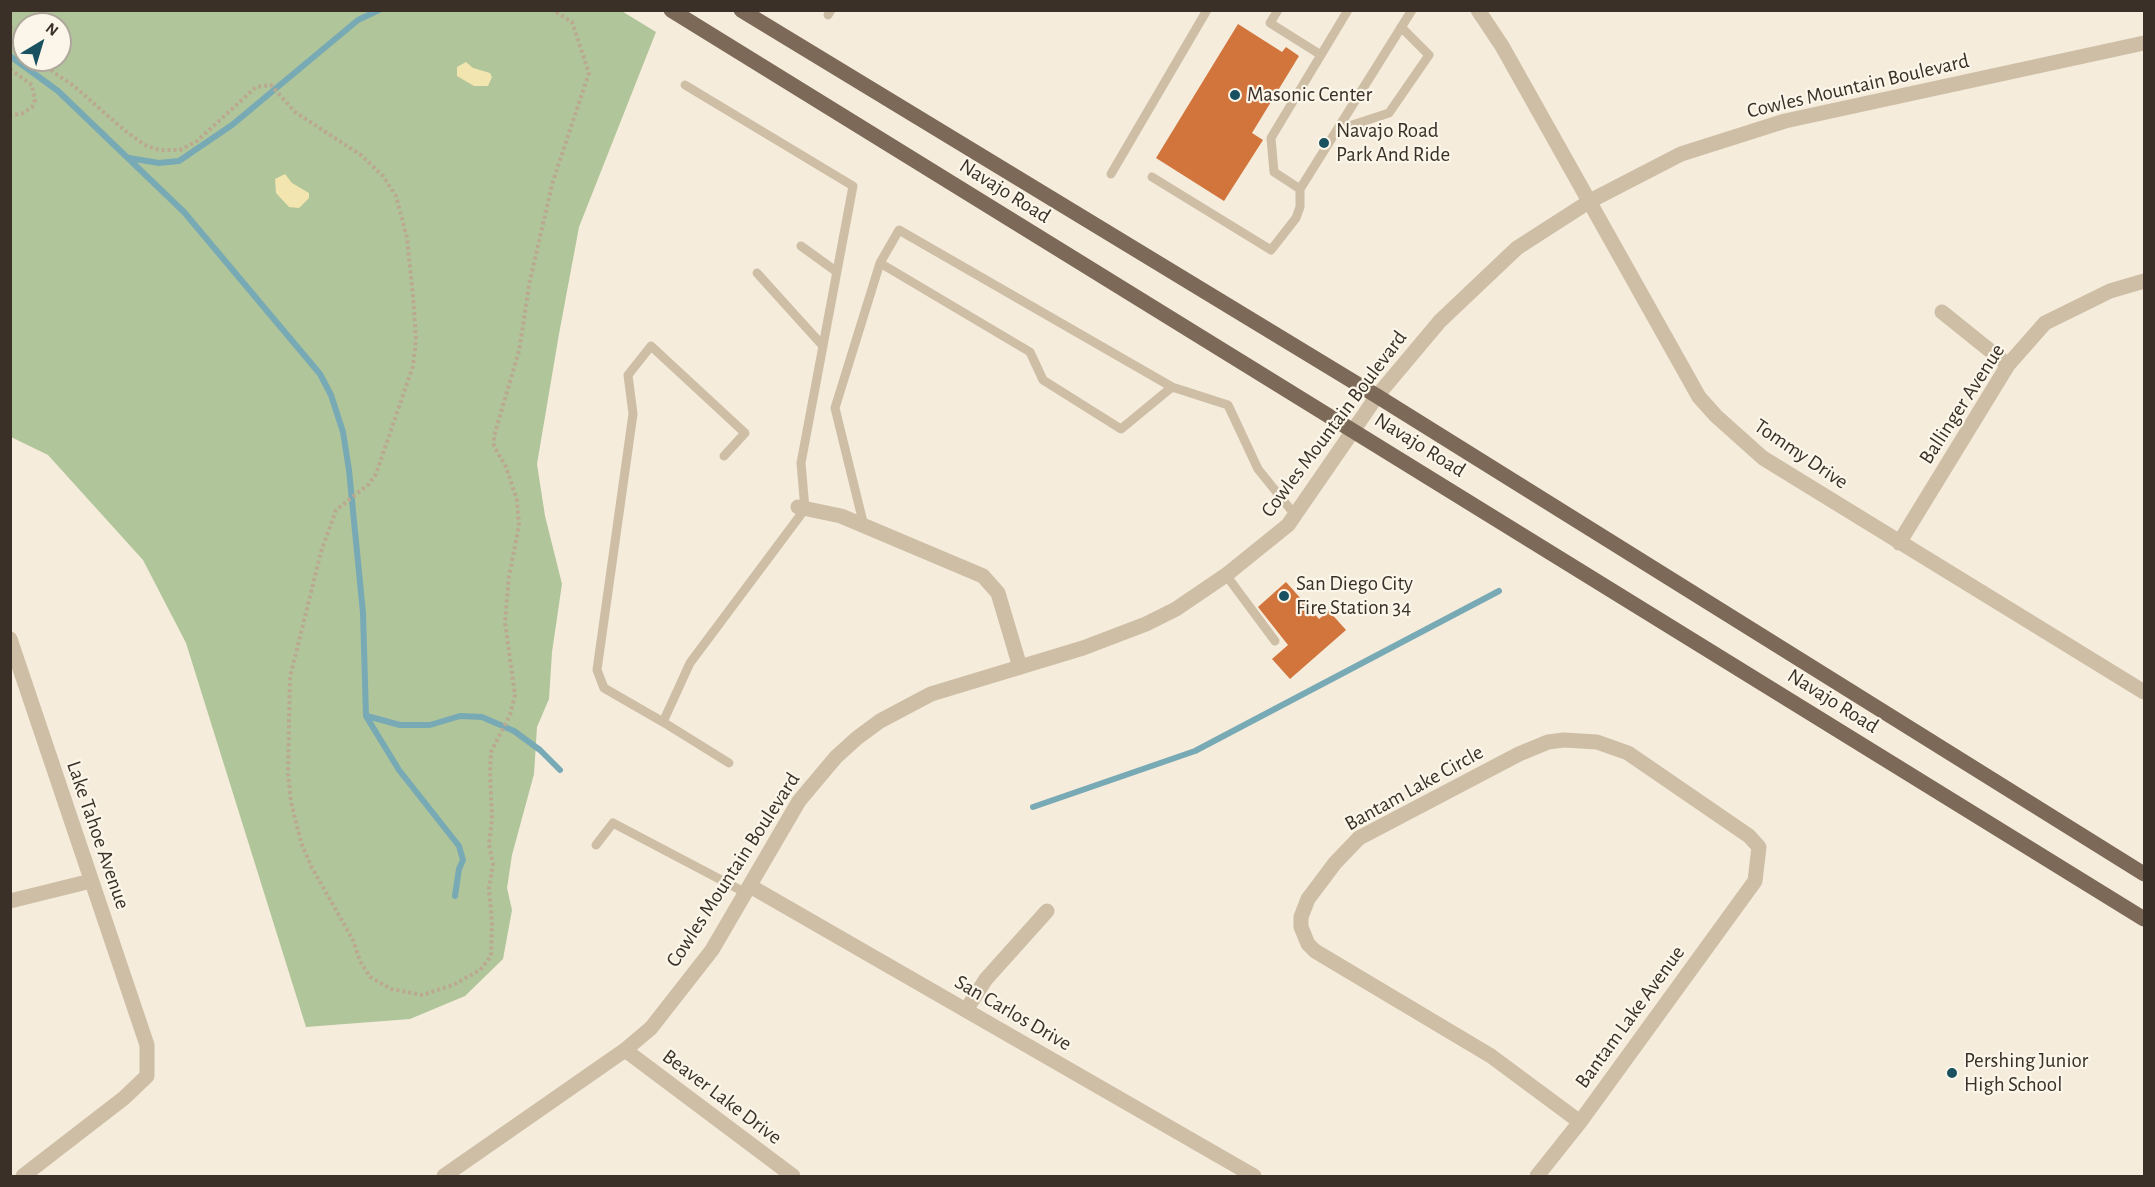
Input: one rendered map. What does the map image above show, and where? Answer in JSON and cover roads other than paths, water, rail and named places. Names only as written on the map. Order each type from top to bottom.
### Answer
[{"type":"main road","name":"Navajo Road","points":[[671,10],[2145,919]]},
{"type":"main road","name":"Navajo Road","points":[[741,10],[1377,396],[2145,874]]},
{"type":"street","name":"Tommy Drive","points":[[1478,10],[1502,46],[1700,397],[1716,416],[1763,458],[2145,692]]},
{"type":"street","name":"Cowles Mountain Boulevard","points":[[444,1176],[625,1050],[651,1028],[712,950],[799,801],[829,764],[857,738],[880,721],[931,694],[1115,638],[1176,609],[1226,575],[1288,525],[1377,396],[1440,321],[1512,252],[1590,201],[1681,154],[1785,121],[2145,43]]},
{"type":"street","name":"Ballinger Avenue","points":[[1899,543],[2008,365],[2046,323],[2110,291],[2145,281]]},
{"type":"street","points":[[1942,312],[2008,365]]},
{"type":"street","points":[[802,508],[841,516],[983,576],[998,593],[1020,667]]},
{"type":"street","name":"Lake Tahoe Avenue","points":[[10,639],[147,1045],[147,1076],[124,1098],[22,1176]]},
{"type":"street","name":"Bantam Lake Circle","points":[[1580,1122],[1491,1056],[1315,951],[1304,936],[1301,917],[1315,890],[1335,862],[1359,838],[1519,754],[1540,745],[1564,740],[1597,742],[1628,753],[1749,836],[1759,847],[1755,881]]},
{"type":"street","points":[[10,901],[92,881]]},
{"type":"street","name":"Bantam Lake Avenue","points":[[1537,1176],[1580,1122],[1755,881]]},
{"type":"street","name":"San Carlos Drive","points":[[748,890],[966,1010],[1254,1176]]},
{"type":"street","points":[[966,1010],[986,979],[1047,911]]},
{"type":"street","name":"Beaver Lake Drive","points":[[625,1050],[794,1176]]},
{"type":"lane","points":[[1111,174],[1207,10]]},
{"type":"lane","points":[[1278,10],[1270,23],[1321,55]]},
{"type":"lane","points":[[1300,189],[1274,172],[1270,138],[1348,10]]},
{"type":"lane","points":[[1152,177],[1271,250],[1296,218],[1300,207],[1300,189],[1412,10]]},
{"type":"lane","points":[[1337,130],[1389,112],[1429,55],[1401,27]]},
{"type":"lane","points":[[663,722],[690,663],[802,508],[801,463],[853,186],[685,85]]},
{"type":"lane","points":[[864,526],[835,408],[880,263],[899,230],[1172,387],[1228,405],[1258,469],[1295,515]]},
{"type":"lane","points":[[801,246],[837,272]]},
{"type":"lane","points":[[880,263],[1030,352],[1042,380],[1121,429],[1172,387]]},
{"type":"lane","points":[[758,273],[823,346]]},
{"type":"lane","points":[[724,456],[745,433],[651,346],[628,375],[633,414],[597,669],[603,688],[729,763]]},
{"type":"lane","points":[[1226,575],[1275,641]]},
{"type":"lane","points":[[596,845],[613,824],[748,890]]},
{"type":"waterway","points":[[129,158],[159,163],[179,161],[232,125],[358,20],[379,10]]},
{"type":"waterway","points":[[10,56],[58,91],[184,212],[320,374],[331,395],[343,432],[349,470],[363,613],[366,716],[399,770],[459,846],[463,860],[459,869],[455,896]]},
{"type":"waterway","points":[[1033,807],[1195,751],[1499,591]]},
{"type":"waterway","points":[[367,716],[400,725],[430,725],[460,716],[482,717],[514,731],[540,750],[560,770]]},
{"type":"place","name":"Masonic Center","points":[[1235,95]]},
{"type":"place","name":"Navajo Road Park And Ride","points":[[1324,143]]},
{"type":"place","name":"San Diego City Fire Station 34","points":[[1284,596]]},
{"type":"place","name":"Pershing Junior High School","points":[[1952,1073]]}]
